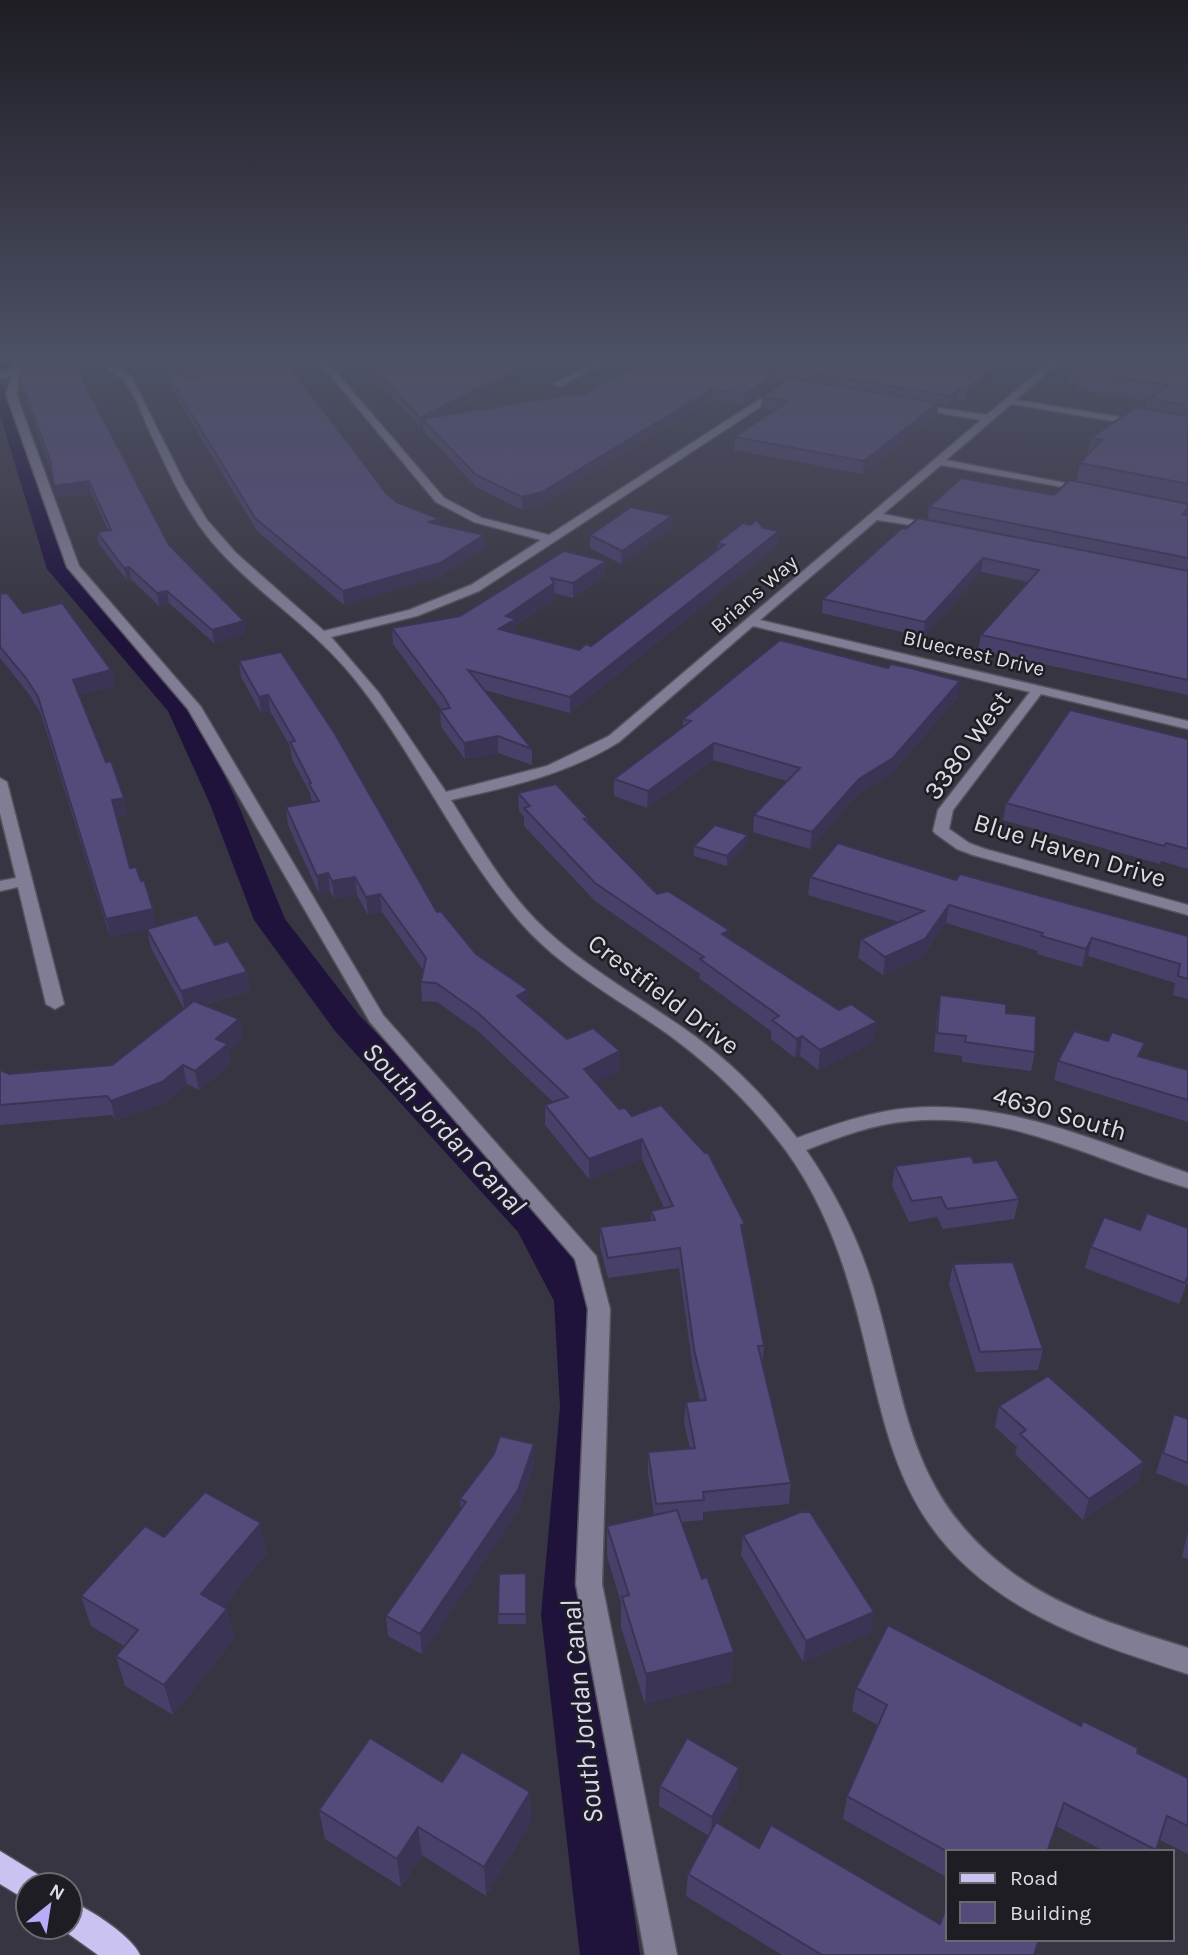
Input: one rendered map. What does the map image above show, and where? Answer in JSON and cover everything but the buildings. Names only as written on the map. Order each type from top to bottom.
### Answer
[{"type":"main road","points":[[84,1926],[124,1955]]},
{"type":"street","points":[[31,449],[73,567],[194,707],[376,1018],[585,1256],[599,1309],[589,1584],[661,1955]]},
{"type":"street","name":"Crestfield Drive","points":[[166,449],[212,534],[356,671],[503,892],[536,930],[566,955],[710,1058],[754,1100],[793,1147],[818,1187],[847,1245],[861,1284],[906,1450],[931,1507],[951,1533],[1003,1583],[1034,1603],[1096,1632],[1188,1661]]},
{"type":"street","points":[[397,449],[440,500],[478,520],[551,539]]},
{"type":"street","points":[[319,636],[448,601],[475,588],[688,449]]},
{"type":"street","name":"Brians Way","points":[[441,798],[544,773],[588,755],[625,731],[952,449]]},
{"type":"street","points":[[938,461],[1104,494]]},
{"type":"street","points":[[875,516],[948,530]]},
{"type":"street","name":"Bluecrest Drive","points":[[751,622],[1188,725]]},
{"type":"street","name":"3380 West","points":[[941,831],[946,810],[1038,690]]},
{"type":"street","points":[[0,782],[55,1004]]},
{"type":"street","name":"Blue Haven Drive","points":[[941,831],[963,846],[979,852],[1188,910]]},
{"type":"street","points":[[0,886],[25,881]]},
{"type":"street","name":"4630 South","points":[[793,1147],[886,1117],[964,1114],[1027,1126],[1188,1181]]},
{"type":"waterway","name":"South Jordan Canal","points":[[20,449],[58,569],[180,709],[224,804],[270,920],[347,1023],[534,1223],[575,1301],[582,1407],[566,1615],[610,1955]]}]
